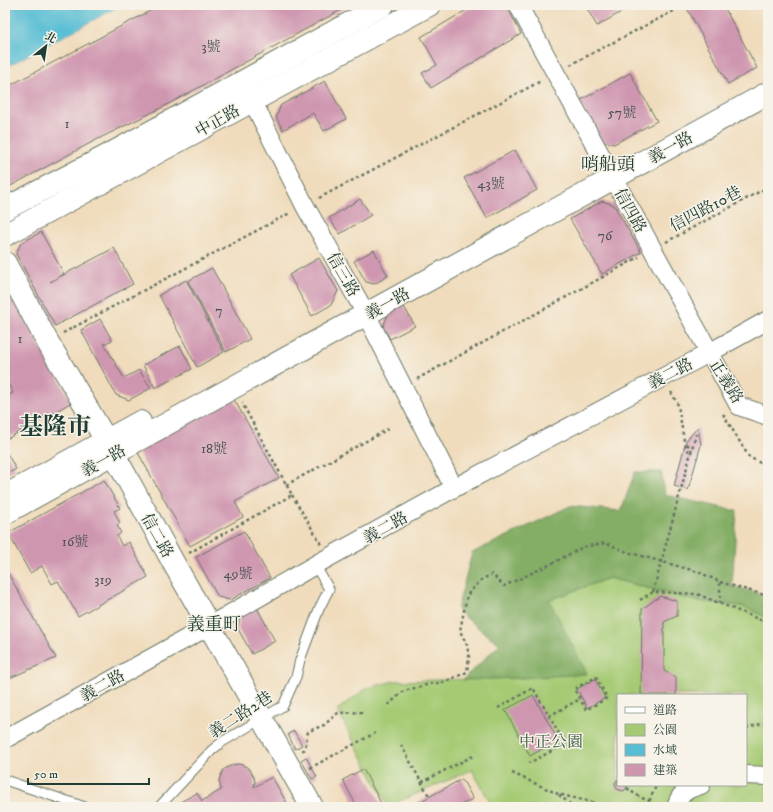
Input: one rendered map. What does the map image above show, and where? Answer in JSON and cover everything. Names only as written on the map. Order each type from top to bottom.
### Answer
[{"type":"main road","name":"中正路","points":[[5,235],[248,91],[383,5]]},
{"type":"main road","name":"中正路","points":[[5,209],[105,157],[429,5]]},
{"type":"main road","name":"義一路","points":[[610,172],[768,76]]},
{"type":"main road","name":"義一路","points":[[5,513],[110,447],[610,172],[768,93]]},
{"type":"main road","name":"信二路","points":[[5,263],[312,807]]},
{"type":"main road","name":"義一路","points":[[5,496],[234,387],[363,308]]},
{"type":"street","name":"信四路","points":[[518,5],[709,353]]},
{"type":"street","name":"信三路","points":[[248,91],[305,206],[363,308],[454,488]]},
{"type":"street","name":"義二路","points":[[5,739],[454,488],[709,353],[768,320]]},
{"type":"street","name":"正義路","points":[[709,353],[739,406],[768,416]]},
{"type":"street","points":[[747,775],[768,776]]},
{"type":"street","points":[[677,807],[681,794],[690,788],[697,786]]},
{"type":"lane","name":"義二路2巷","points":[[159,807],[212,750],[222,742],[283,706],[296,677],[300,660],[319,609],[329,589],[322,562]]},
{"type":"lane","points":[[5,780],[85,807]]},
{"type":"path","points":[[48,341],[685,5]]},
{"type":"path","name":"信四路10巷","points":[[403,387],[652,249],[768,187]]},
{"type":"path","points":[[663,377],[678,405],[684,440],[690,455]]},
{"type":"path","points":[[726,384],[723,415],[749,457],[768,467]]},
{"type":"path","points":[[234,387],[292,495],[322,562]]},
{"type":"path","points":[[286,485],[390,428]]},
{"type":"path","points":[[653,592],[696,434]]},
{"type":"path","points":[[684,440],[692,450]]},
{"type":"path","points":[[173,562],[292,495]]},
{"type":"path","points":[[388,705],[404,691],[444,682],[468,672],[469,658],[467,645],[460,631],[467,595],[481,580],[492,574],[504,586],[549,566],[583,547],[606,543],[627,552],[699,572],[720,582],[768,596]]},
{"type":"path","points":[[720,582],[720,603]]},
{"type":"path","points":[[640,600],[653,592],[697,594],[768,623]]},
{"type":"path","points":[[596,677],[607,698],[586,710],[580,699],[574,689],[596,677]]},
{"type":"path","points":[[498,708],[533,688],[565,744],[529,763]]},
{"type":"path","points":[[549,716],[580,699]]},
{"type":"path","points":[[298,748],[302,750],[304,749],[309,730],[324,725],[336,713],[365,712]]},
{"type":"path","points":[[747,728],[768,722]]},
{"type":"path","points":[[294,776],[375,733]]},
{"type":"path","points":[[401,745],[429,796]]},
{"type":"path","points":[[422,782],[473,756]]},
{"type":"path","points":[[512,773],[558,794],[611,807]]},
{"type":"path","points":[[650,807],[650,801],[656,786]]},
{"type":"path","points":[[627,788],[643,799],[650,801]]},
{"type":"path","points":[[558,794],[574,807]]},
{"type":"green space","points":[[635,472],[661,472],[665,495],[737,511],[732,586],[768,596],[768,618],[742,606],[697,601],[609,578],[549,600],[587,674],[463,680],[500,644],[457,610],[472,553],[570,506],[621,511]]},
{"type":"green space","name":"中正公園","points":[[609,578],[697,601],[742,606],[768,618],[768,807],[493,807],[472,770],[388,806],[337,710],[367,688],[394,681],[518,678],[586,673],[548,600]]},
{"type":"water","points":[[5,5],[122,5],[5,68]]},
{"type":"pier","points":[[124,5],[123,7],[5,70],[5,68]]},
{"type":"building","points":[[161,5],[350,5],[163,107],[96,140],[5,189],[5,88]]},
{"type":"building","points":[[475,5],[506,5],[521,34],[431,88],[422,73],[437,65],[421,37]]},
{"type":"building","points":[[585,5],[627,5],[628,8],[597,26]]},
{"type":"building","points":[[692,5],[723,5],[757,68],[728,84],[687,8]]},
{"type":"building","points":[[630,73],[657,121],[614,144],[601,141],[579,101]]},
{"type":"building","points":[[325,81],[346,119],[324,131],[313,113],[283,130],[276,117],[281,105]]},
{"type":"building","points":[[515,150],[537,190],[487,218],[464,178]]},
{"type":"building","points":[[360,199],[371,215],[340,234],[329,218]]},
{"type":"building","points":[[602,201],[614,205],[641,252],[602,274],[570,219]]},
{"type":"building","points":[[41,232],[64,274],[50,282],[114,248],[133,284],[55,326],[16,254],[21,243]]},
{"type":"building","points":[[374,250],[388,276],[374,284],[366,282],[354,261]]},
{"type":"building","points":[[319,258],[338,291],[331,305],[312,316],[289,275]]},
{"type":"building","points":[[212,268],[250,339],[226,352],[188,281]]},
{"type":"building","points":[[186,280],[224,352],[197,367],[159,295]]},
{"type":"building","points":[[5,285],[72,402],[5,440],[5,397],[13,393],[5,378]]},
{"type":"building","points":[[402,303],[415,326],[390,339],[383,327],[390,310]]},
{"type":"building","points":[[100,319],[112,340],[104,344],[124,378],[139,370],[151,388],[129,400],[116,395],[81,330]]},
{"type":"building","points":[[180,346],[192,369],[155,388],[143,365]]},
{"type":"building","points":[[232,396],[279,478],[235,502],[243,517],[190,546],[136,449]]},
{"type":"building","points":[[698,427],[701,445],[688,490],[674,486],[686,441]]},
{"type":"building","points":[[5,450],[16,469],[5,475]]},
{"type":"building","points":[[104,480],[120,508],[114,511],[120,523],[117,525],[121,533],[117,536],[122,546],[129,542],[148,577],[78,616],[58,581],[52,584],[42,566],[30,573],[8,533]]},
{"type":"building","points":[[244,531],[270,578],[230,600],[218,597],[196,557]]},
{"type":"building","points":[[5,568],[56,658],[5,680]]},
{"type":"building","points":[[660,596],[677,601],[677,616],[664,622],[664,671],[676,677],[676,694],[641,694],[642,609]]},
{"type":"building","points":[[256,606],[275,641],[252,654],[238,629],[240,615]]},
{"type":"building","points":[[595,679],[605,698],[587,708],[577,689]]},
{"type":"building","points":[[533,695],[558,740],[530,756],[505,710]]},
{"type":"building","points":[[294,731],[302,745],[295,749],[288,734]]},
{"type":"building","points":[[306,757],[317,777],[312,779],[301,760]]},
{"type":"building","points":[[238,764],[248,768],[251,772],[255,782],[254,787],[272,777],[289,807],[171,807],[197,793],[202,801],[221,790],[219,780],[223,770]]},
{"type":"building","points":[[363,769],[383,807],[357,807],[343,780]]},
{"type":"building","points":[[462,779],[473,799],[457,807],[410,807]]},
{"type":"building","points":[[617,780],[617,786],[628,786],[623,791],[617,789],[615,783]]},
{"type":"building","points":[[54,802],[67,807],[52,807]]},
{"type":"district","name":"哨船頭","points":[[608,164]]},
{"type":"district","name":"基隆市","points":[[55,426]]},
{"type":"district","name":"義重町","points":[[214,624]]}]
